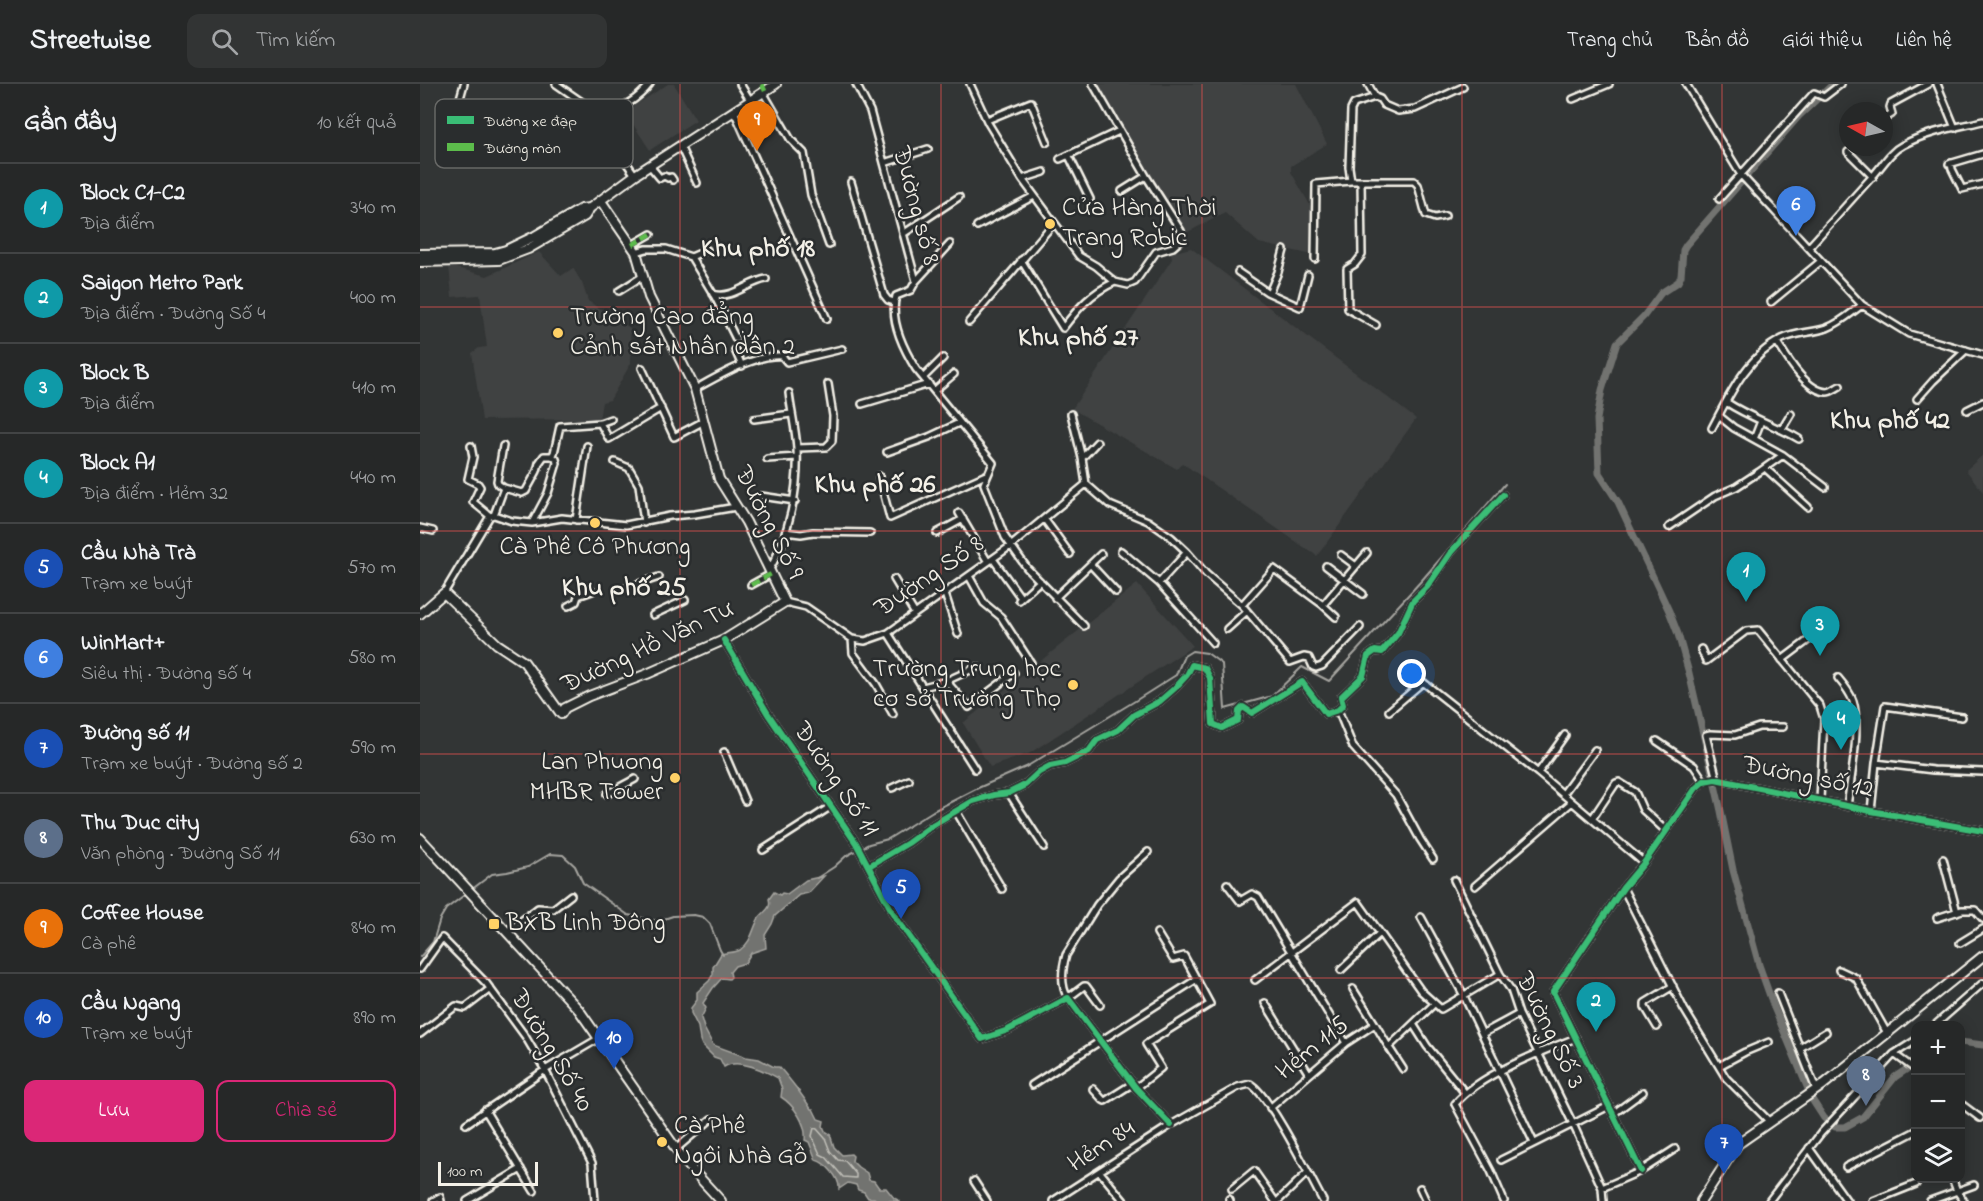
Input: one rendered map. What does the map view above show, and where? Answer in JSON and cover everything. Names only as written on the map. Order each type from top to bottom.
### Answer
[{"type":"street","points":[[460,99],[464,84]]},
{"type":"street","points":[[556,84],[578,99]]},
{"type":"street","points":[[633,101],[650,84]]},
{"type":"street","points":[[740,84],[750,100]]},
{"type":"street","points":[[420,254],[495,253],[520,244],[581,209],[590,208],[602,201],[635,175],[734,111],[763,89],[776,84]]},
{"type":"street","name":"Đường số 8","points":[[856,84],[870,111],[916,281],[910,290],[896,296],[894,302],[893,315],[905,352],[993,463],[984,484],[1005,537],[1027,567],[1084,626]]},
{"type":"street","points":[[970,84],[987,120],[1022,179],[1079,256],[1096,266],[1115,282],[1128,285],[1135,282],[1156,252],[1173,247],[1182,239],[1181,231],[1093,84]]},
{"type":"street","points":[[1368,84],[1375,97],[1380,99],[1384,106],[1396,111],[1416,108],[1463,87]]},
{"type":"street","points":[[1573,99],[1609,84]]},
{"type":"street","points":[[1686,84],[1741,175],[1862,305],[1909,334],[1983,355]]},
{"type":"street","points":[[1719,199],[1815,93],[1824,97],[1840,84]]},
{"type":"street","points":[[1893,103],[1928,84]]},
{"type":"street","points":[[1937,84],[1955,128]]},
{"type":"street","points":[[763,89],[791,140],[804,153],[813,202],[829,245]]},
{"type":"street","points":[[1351,182],[1349,167],[1352,110],[1354,104],[1375,97]]},
{"type":"street","points":[[987,120],[1031,102],[1047,142]]},
{"type":"street","points":[[734,111],[827,320]]},
{"type":"street","points":[[1809,247],[1890,155],[1901,146],[1915,139],[1983,121]]},
{"type":"street","points":[[1060,159],[1119,130]]},
{"type":"street","points":[[680,146],[697,183]]},
{"type":"street","points":[[884,163],[928,148]]},
{"type":"street","points":[[1983,154],[1949,164],[1962,189],[1983,184]]},
{"type":"street","points":[[1069,156],[1090,200]]},
{"type":"street","points":[[1852,156],[1873,177]]},
{"type":"street","points":[[650,166],[660,178],[671,177],[673,180]]},
{"type":"street","points":[[630,168],[635,175]]},
{"type":"street","points":[[1022,179],[1044,172]]},
{"type":"street","points":[[1122,191],[1146,176]]},
{"type":"street","points":[[1361,181],[1362,255],[1355,264],[1347,269],[1348,309],[1376,326]]},
{"type":"street","points":[[1315,259],[1316,184],[1414,181],[1418,185],[1426,214],[1434,218],[1445,216]]},
{"type":"street","points":[[851,182],[884,295],[888,300],[894,302]]},
{"type":"street","points":[[977,226],[1034,196]]},
{"type":"street","points":[[903,234],[959,197]]},
{"type":"street","name":"Đường Số 9","points":[[602,201],[634,248],[650,297],[695,389],[718,479],[746,522],[785,602]]},
{"type":"street","points":[[420,262],[488,261],[515,255],[585,216],[590,208]]},
{"type":"street","points":[[969,322],[1054,224]]},
{"type":"street","points":[[634,248],[651,234]]},
{"type":"street","points":[[916,281],[950,244]]},
{"type":"street","points":[[634,248],[666,249],[692,257],[707,250]]},
{"type":"street","points":[[1269,292],[1284,250]]},
{"type":"street","points":[[692,257],[736,339]]},
{"type":"street","points":[[1021,260],[1063,328],[1073,314],[1098,290],[1115,282]]},
{"type":"street","points":[[1771,302],[1821,261]]},
{"type":"street","points":[[1238,272],[1269,292],[1300,307],[1308,275]]},
{"type":"street","points":[[618,291],[643,276]]},
{"type":"street","points":[[713,294],[726,295],[757,280],[766,279]]},
{"type":"street","points":[[1712,428],[1732,390],[1770,346],[1784,338],[1827,328],[1862,305]]},
{"type":"street","points":[[1777,342],[1791,364],[1810,386],[1826,392],[1840,386]]},
{"type":"street","points":[[695,389],[742,366],[771,355],[782,356],[788,362],[842,349]]},
{"type":"street","points":[[735,350],[742,366]]},
{"type":"street","points":[[1917,399],[1966,350]]},
{"type":"street","points":[[924,377],[943,358]]},
{"type":"street","points":[[642,368],[674,437],[704,421]]},
{"type":"street","points":[[934,390],[954,374]]},
{"type":"street","points":[[797,448],[826,447],[832,441],[833,416],[828,384]]},
{"type":"street","points":[[862,404],[929,384]]},
{"type":"street","points":[[751,585],[770,573],[795,501],[797,448],[789,393]]},
{"type":"street","points":[[1726,402],[1748,416],[1782,429],[1799,439]]},
{"type":"street","points":[[1967,410],[1983,402]]},
{"type":"street","points":[[600,423],[609,440],[662,408]]},
{"type":"street","points":[[754,418],[791,414]]},
{"type":"street","points":[[1071,414],[1086,484],[1110,506],[1148,520],[1171,537],[1206,574],[1242,605],[1290,662],[1304,657],[1309,658],[1313,667],[1322,666],[1360,627]]},
{"type":"street","points":[[1782,429],[1791,414]]},
{"type":"street","points":[[1719,416],[1734,428],[1783,455],[1825,487]]},
{"type":"street","points":[[552,456],[560,426],[600,423],[611,419]]},
{"type":"street","points":[[1754,439],[1761,421]]},
{"type":"street","points":[[887,452],[929,438],[960,423]]},
{"type":"street","points":[[1082,458],[1097,442]]},
{"type":"street","points":[[471,446],[472,464],[468,479],[478,484],[480,488],[473,502],[492,515],[512,521],[532,523],[562,518],[626,525],[736,507]]},
{"type":"street","points":[[503,446],[496,481],[504,488],[525,493],[535,476],[541,458],[552,456],[556,459],[557,463],[549,490],[532,523]]},
{"type":"street","points":[[576,519],[587,447]]},
{"type":"street","points":[[1669,527],[1716,496],[1736,487],[1783,455]]},
{"type":"street","points":[[767,459],[797,457]]},
{"type":"street","points":[[615,462],[629,468],[639,486],[644,523]]},
{"type":"street","points":[[1766,468],[1808,507]]},
{"type":"street","points":[[879,476],[890,519],[988,474]]},
{"type":"street","name":"Đường Số 8","points":[[785,602],[806,607],[852,639],[865,641],[888,633],[991,561],[1045,520],[1086,484]]},
{"type":"street","points":[[420,614],[444,593],[492,515],[504,488]]},
{"type":"street","points":[[868,865],[908,843],[934,824],[973,801],[1010,793],[1025,786],[1039,772],[1089,751],[1098,740],[1118,730],[1134,714],[1160,700],[1175,688],[1187,675],[1192,665],[1205,668],[1210,678],[1213,724],[1222,728],[1238,720],[1239,711],[1243,706],[1252,713],[1302,682],[1326,714],[1338,710],[1343,705],[1341,697],[1363,676],[1368,656],[1375,651],[1382,652],[1398,633],[1413,601],[1427,587],[1451,552],[1503,495]]},
{"type":"street","points":[[761,496],[795,501]]},
{"type":"street","points":[[959,513],[1020,599],[1040,581]]},
{"type":"street","points":[[937,533],[963,519]]},
{"type":"street","points":[[1045,520],[1070,554]]},
{"type":"street","points":[[420,528],[433,531]]},
{"type":"street","points":[[785,532],[801,534],[813,532],[870,533]]},
{"type":"street","points":[[1121,551],[1159,583],[1213,643]]},
{"type":"street","points":[[1159,583],[1187,552]]},
{"type":"street","points":[[1323,605],[1367,553]]},
{"type":"street","points":[[1055,598],[1101,554]]},
{"type":"street","points":[[1341,555],[1356,566]]},
{"type":"street","points":[[1091,565],[1116,592]]},
{"type":"street","points":[[1326,566],[1363,594]]},
{"type":"street","points":[[1242,605],[1274,569],[1336,617]]},
{"type":"street","points":[[969,576],[984,603],[1001,618],[1031,663]]},
{"type":"street","points":[[621,590],[659,578]]},
{"type":"street","points":[[894,579],[915,614]]},
{"type":"street","points":[[568,606],[576,602],[578,596],[591,591]]},
{"type":"street","name":"Đường Hồ Văn Tư","points":[[444,593],[497,644],[524,662],[561,714],[565,708],[589,696],[647,674],[724,640],[785,602]]},
{"type":"street","points":[[945,594],[958,634]]},
{"type":"street","points":[[653,615],[685,600]]},
{"type":"street","points":[[1227,629],[1247,611]]},
{"type":"street","points":[[1782,660],[1823,629]]},
{"type":"street","points":[[1701,649],[1706,661],[1746,631],[1758,630],[1820,706],[1823,714],[1820,800]]},
{"type":"street","points":[[888,633],[975,769]]},
{"type":"street","points":[[852,639],[853,653],[876,684],[893,714]]},
{"type":"street","name":"Đường Số 11","points":[[724,640],[768,714],[856,843],[894,915],[982,1039],[1008,1030],[1068,998]]},
{"type":"street","points":[[923,687],[946,681],[977,667]]},
{"type":"street","points":[[946,681],[969,707],[1014,673]]},
{"type":"street","points":[[1838,678],[1851,695],[1855,708],[1854,749],[1847,806]]},
{"type":"street","points":[[1389,711],[1423,682],[1538,773],[1644,863]]},
{"type":"street","points":[[1871,811],[1885,706],[1962,717]]},
{"type":"street","points":[[1338,710],[1353,747],[1396,795],[1433,859]]},
{"type":"street","points":[[1716,779],[1707,734],[1735,735],[1759,727],[1783,727]]},
{"type":"street","points":[[1538,773],[1565,735]]},
{"type":"street","points":[[1656,741],[1694,766],[1704,781]]},
{"type":"street","points":[[1563,794],[1595,750]]},
{"type":"street","points":[[724,752],[745,801]]},
{"type":"street","points":[[1876,763],[1933,770],[1983,772]]},
{"type":"street","points":[[607,794],[635,778]]},
{"type":"street","name":"Đường số 12","points":[[1576,1038],[1553,992],[1623,888],[1644,863],[1696,788],[1704,781],[1716,779],[1983,831]]},
{"type":"street","points":[[892,788],[909,780]]},
{"type":"street","points":[[1592,819],[1616,783],[1619,782],[1635,792],[1643,810],[1666,831]]},
{"type":"street","points":[[1010,793],[1044,847]]},
{"type":"street","points":[[1474,886],[1572,802]]},
{"type":"street","points":[[763,850],[830,807]]},
{"type":"street","points":[[956,811],[1002,889]]},
{"type":"street","points":[[420,838],[579,1010],[686,1163],[721,1201]]},
{"type":"street","points":[[1148,852],[1119,878],[1097,905],[1070,946],[1063,973],[1064,990],[1068,998],[1134,1086],[1171,1125],[1238,1087],[1250,1084],[1256,1088],[1270,1108],[1323,1201]]},
{"type":"street","points":[[1943,860],[1958,912]]},
{"type":"street","name":"Đường Số 3","points":[[1454,880],[1500,974],[1511,990],[1519,1014],[1574,1124],[1602,1188],[1603,1201]]},
{"type":"street","points":[[1227,884],[1240,901],[1252,894],[1256,895],[1346,1043]]},
{"type":"street","points":[[1623,888],[1673,986],[1726,1078],[1769,1120]]},
{"type":"street","points":[[507,932],[538,908],[553,909],[571,895]]},
{"type":"street","points":[[1256,980],[1358,902],[1421,991],[1441,1008],[1500,974]]},
{"type":"street","points":[[1937,918],[1976,910],[1983,919]]},
{"type":"street","points":[[1421,916],[1482,1034],[1534,1143]]},
{"type":"street","points":[[1960,943],[1983,929]]},
{"type":"street","points":[[1094,1089],[1105,1101],[1134,1086],[1161,1068],[1146,1044],[1210,1004],[1184,956],[1173,959],[1158,933]]},
{"type":"street","points":[[1341,970],[1380,933]]},
{"type":"street","name":"Đường Số 40","points":[[420,969],[442,938],[490,989],[525,1036],[545,1070],[592,1163],[595,1201]]},
{"type":"street","points":[[1701,1201],[1738,1144],[1816,1089],[1983,956]]},
{"type":"street","points":[[1839,970],[1856,978],[1887,1033]]},
{"type":"street","points":[[1032,1084],[1197,979]]},
{"type":"street","points":[[1940,1021],[1983,982]]},
{"type":"street","points":[[1068,998],[1086,986],[1100,1005]]},
{"type":"street","points":[[1657,1027],[1645,1003],[1673,986]]},
{"type":"street","points":[[420,1032],[456,1006],[465,1008],[490,989]]},
{"type":"street","name":"Hẻm 115","points":[[1270,1108],[1346,1043],[1375,1024],[1353,989]]},
{"type":"street","points":[[1778,993],[1816,1089]]},
{"type":"street","points":[[1265,1003],[1309,1074]]},
{"type":"street","points":[[1388,1046],[1434,1004]]},
{"type":"street","points":[[1482,1034],[1519,1014]]},
{"type":"street","points":[[1375,1024],[1403,1069]]},
{"type":"street","points":[[1413,1024],[1427,1046],[1465,1093]]},
{"type":"street","points":[[1800,1048],[1826,1032]]},
{"type":"street","points":[[1504,1201],[1491,1171],[1455,1104],[1479,1083],[1538,1053],[1576,1038],[1641,1171]]},
{"type":"street","points":[[466,1124],[545,1070],[598,1039]]},
{"type":"street","points":[[1719,1066],[1769,1042]]},
{"type":"street","points":[[1768,1201],[1824,1130],[1894,1054],[1911,1043]]},
{"type":"street","points":[[1894,1054],[1911,1067]]},
{"type":"street","points":[[1613,1114],[1644,1092]]},
{"type":"street","points":[[1501,1160],[1609,1106]]},
{"type":"street","points":[[1965,1108],[1980,1118]]},
{"type":"street","points":[[485,1110],[534,1191]]},
{"type":"street","points":[[676,1149],[711,1119]]},
{"type":"street","name":"Hẻm 84","points":[[1053,1201],[1171,1125]]},
{"type":"street","points":[[1846,1167],[1911,1134]]},
{"type":"street","points":[[1809,1148],[1847,1201]]},
{"type":"street","points":[[1602,1188],[1641,1171],[1675,1149]]},
{"type":"street","points":[[468,1201],[521,1169]]},
{"type":"street","points":[[1232,1189],[1254,1171],[1277,1201],[1308,1173]]},
{"type":"street","points":[[1100,1172],[1122,1200]]},
{"type":"street","points":[[974,1181],[987,1201]]},
{"type":"street","points":[[1954,1183],[1964,1201]]},
{"type":"street","points":[[1873,1201],[1916,1184]]},
{"type":"street","points":[[1930,1201],[1974,1185]]},
{"type":"street","points":[[1420,1188],[1426,1201]]},
{"type":"street","points":[[433,1201],[440,1199]]},
{"type":"shaded area","points":[[668,84],[674,84],[696,120],[650,150],[633,124],[633,107]]},
{"type":"shaded area","points":[[1096,84],[1296,84],[1327,144],[1291,166],[1291,172],[1314,212],[1313,255],[1259,243],[1225,213],[1186,233]]},
{"type":"shaded area","points":[[1191,248],[1416,419],[1317,556],[1182,463],[1177,469],[1072,409],[1172,259],[1171,253]]},
{"type":"shaded area","name":"Trường Cao đẳng Cảnh sát Nhân dân 2","points":[[539,252],[561,276],[573,268],[582,283],[588,301],[630,328],[631,363],[610,400],[602,402],[599,419],[482,420],[472,353],[479,348],[487,347],[480,295],[452,297],[449,266],[487,276]]},
{"type":"shaded area","points":[[1983,455],[1983,492],[1966,470]]},
{"type":"shaded area","name":"Trường Trung học cơ sở Trường Thọ","points":[[1137,584],[1193,646],[1030,753],[990,767],[963,723]]},
{"type":"water","points":[[824,876],[808,893],[799,895],[775,916],[765,935],[766,948],[751,953],[745,963],[735,966],[730,972],[729,979],[722,978],[703,1003],[706,1008],[701,1018],[713,1045],[779,1067],[813,1109],[818,1119],[824,1121],[823,1126],[830,1134],[834,1147],[842,1155],[851,1154],[852,1161],[867,1173],[869,1180],[874,1181],[879,1188],[886,1188],[894,1198],[900,1201],[877,1201],[874,1198],[868,1198],[864,1192],[858,1190],[856,1185],[848,1183],[839,1189],[832,1171],[816,1160],[809,1142],[805,1140],[804,1128],[799,1116],[781,1097],[782,1089],[778,1078],[744,1065],[724,1067],[720,1059],[714,1057],[702,1045],[698,1027],[691,1013],[691,1008],[697,1000],[697,992],[709,981],[713,974],[713,967],[721,954],[738,951],[744,947],[759,918],[768,908],[769,899],[774,892],[780,895],[787,894],[806,880]]},
{"type":"waterway","points":[[1833,84],[1799,116],[1686,245],[1683,250],[1681,276],[1678,282],[1661,293],[1644,316],[1617,343],[1602,390],[1597,419],[1599,473],[1618,502],[1678,634],[1689,673],[1733,870],[1759,965],[1813,1101],[1824,1118],[1835,1127],[1845,1127],[1863,1117],[1895,1077],[1911,1066]]},
{"type":"waterway","points":[[817,878],[846,856],[869,844],[888,839],[933,811],[1026,767],[1176,675],[1184,656],[1192,651],[1207,653],[1222,664],[1225,709],[1272,696],[1302,667],[1329,681],[1422,580],[1505,484]]},
{"type":"waterway","points":[[471,890],[492,874],[528,867],[550,854],[563,855],[575,866],[583,883],[628,915],[658,921],[673,916],[703,917],[710,924],[723,955]]},
{"type":"waterway","points":[[420,957],[433,942],[440,919],[446,909],[467,893]]},
{"type":"waterway","points":[[1965,1043],[1983,1045]]},
{"type":"marked path","points":[[762,84],[765,91]]},
{"type":"marked path","points":[[632,245],[651,234]]},
{"type":"marked path","points":[[751,585],[771,574]]},
{"type":"cycle path","points":[[869,866],[973,801],[1009,793],[1025,785],[1039,772],[1050,766],[1065,763],[1089,751],[1097,740],[1118,730],[1134,715],[1160,701],[1187,675],[1192,665],[1205,668],[1210,678],[1213,724],[1222,728],[1238,720],[1239,711],[1243,707],[1252,713],[1302,682],[1326,714],[1338,710],[1343,705],[1341,697],[1363,676],[1368,656],[1375,651],[1382,652],[1398,633],[1413,601],[1427,587],[1451,552],[1503,495]]},
{"type":"cycle path","points":[[724,640],[768,714],[856,843],[894,915],[982,1039],[1008,1030],[1068,998],[1136,1088],[1171,1125]]},
{"type":"cycle path","points":[[1641,1171],[1553,992],[1623,888],[1644,863],[1696,788],[1704,781],[1715,779],[1983,831]]},
{"type":"place","name":"Coffee House","points":[[757,151]]},
{"type":"place","name":"Cửa Hàng Thời Trang Robic","points":[[1050,224]]},
{"type":"place","name":"WinMart+","points":[[1796,236]]},
{"type":"place","name":"Trường Cao đẳng Cảnh sát Nhân dân 2","points":[[558,333]]},
{"type":"place","name":"Cà Phê Cô Phương","points":[[595,523]]},
{"type":"place","name":"Block C1-C2","points":[[1746,602]]},
{"type":"place","name":"Block B","points":[[1820,656]]},
{"type":"place","name":"Trường Trung học cơ sở Trường Thọ","points":[[1073,685]]},
{"type":"place","name":"Block A1","points":[[1841,750]]},
{"type":"place","name":"Lan Phuong MHBR Tower","points":[[675,778]]},
{"type":"place","name":"Cầu Nhà Trà","points":[[901,919]]},
{"type":"place","name":"BXB Linh Đông","points":[[494,924]]},
{"type":"place","name":"Saigon Metro Park","points":[[1596,1032]]},
{"type":"place","name":"Cầu Ngang","points":[[614,1069]]},
{"type":"place","name":"Thu Duc city","points":[[1866,1106]]},
{"type":"place","name":"Cà Phê Ngôi Nhà Gỗ","points":[[662,1142]]},
{"type":"place","name":"Đường số 11","points":[[1724,1174]]},
{"type":"district","name":"Khu phố 18","points":[[758,249]]},
{"type":"district","name":"Khu phố 27","points":[[1078,338]]},
{"type":"district","name":"Khu phố 42","points":[[1890,421]]},
{"type":"district","name":"Khu phố 26","points":[[875,485]]},
{"type":"district","name":"Khu phố 25","points":[[624,588]]}]
